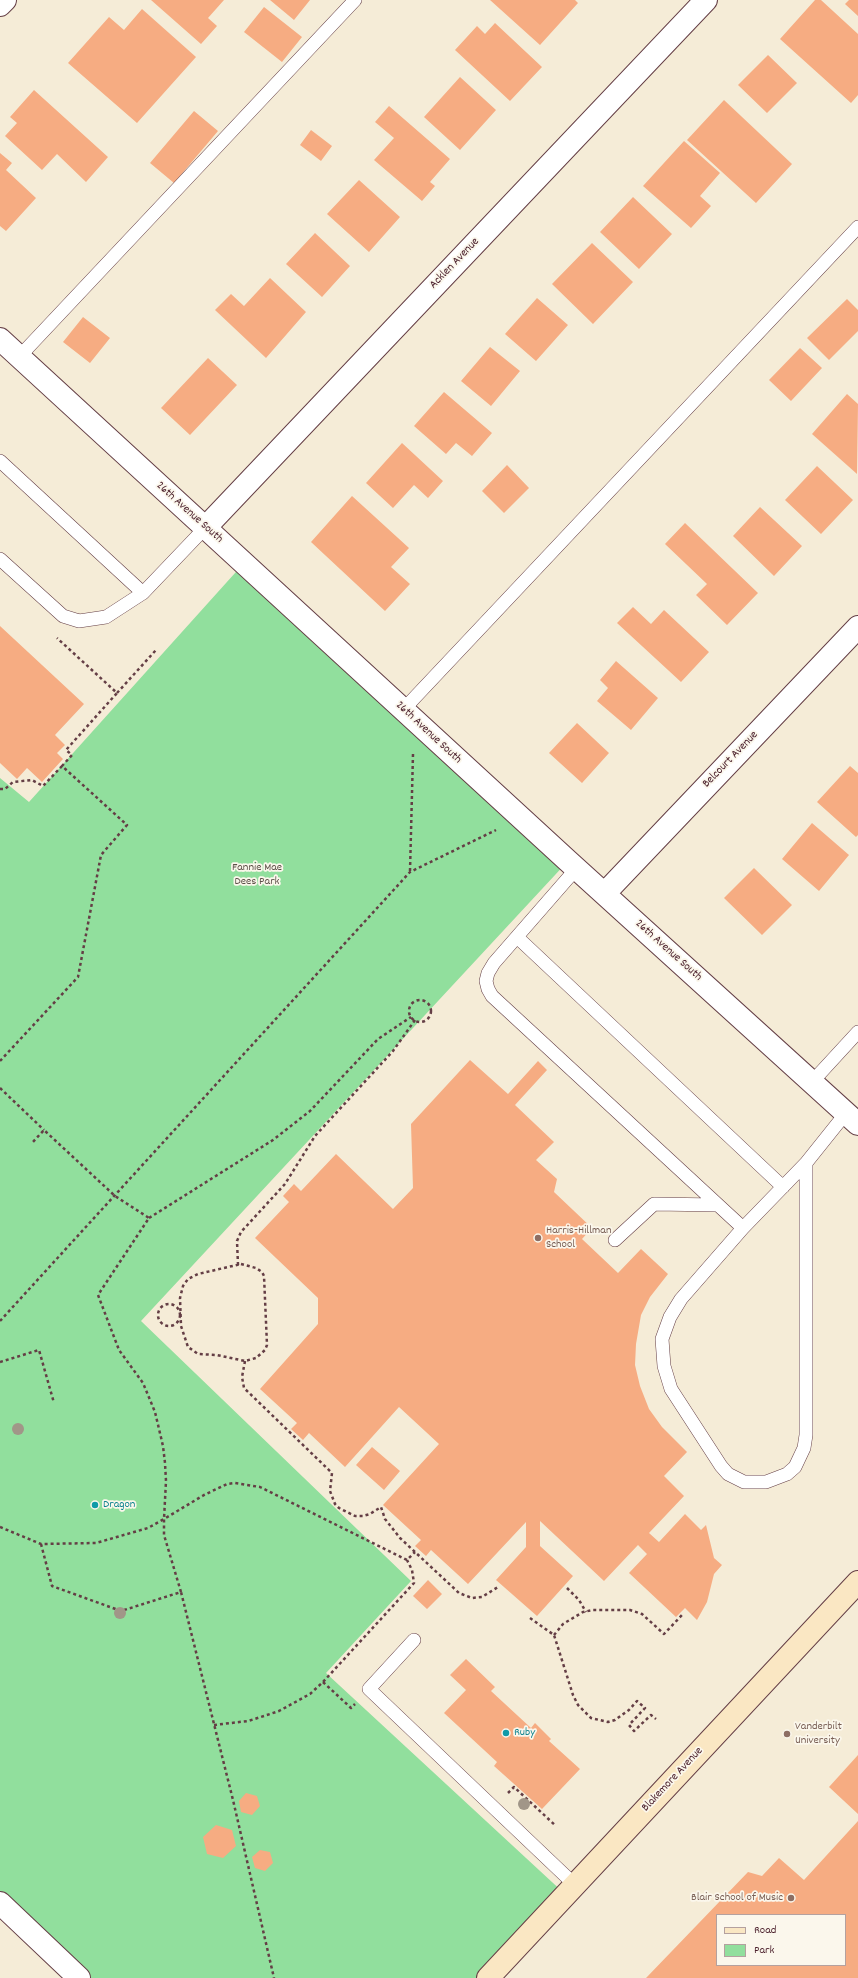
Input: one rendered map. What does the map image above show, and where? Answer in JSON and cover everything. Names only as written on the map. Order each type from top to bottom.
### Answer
[{"type":"main road","name":"Blakemore Avenue","points":[[488,1978],[858,1582]]},
{"type":"street","points":[[0,5],[5,0]]},
{"type":"street","name":"Acklen Avenue","points":[[205,528],[706,0]]},
{"type":"street","name":"26th Avenue South","points":[[0,339],[576,869],[605,893],[852,1118]]},
{"type":"street","name":"Belcourt Avenue","points":[[605,893],[858,627]]},
{"type":"street","points":[[0,1903],[79,1978]]},
{"type":"lane","points":[[19,357],[355,0]]},
{"type":"lane","points":[[403,710],[858,227]]},
{"type":"lane","points":[[0,461],[143,593]]},
{"type":"lane","points":[[0,559],[63,616],[79,621],[106,617],[143,593],[205,528]]},
{"type":"lane","points":[[576,869],[488,973],[486,981],[492,996],[743,1228]]},
{"type":"lane","points":[[517,937],[783,1187]]},
{"type":"lane","points":[[812,1082],[858,1032]]},
{"type":"lane","points":[[806,1163],[806,1435],[804,1448],[795,1467],[787,1474],[766,1482],[744,1482],[728,1474],[721,1466],[671,1389],[666,1377],[662,1339],[674,1308],[743,1228],[806,1163],[852,1118]]},
{"type":"lane","points":[[615,1240],[654,1204],[718,1206]]},
{"type":"lane","points":[[414,1640],[369,1689],[575,1885]]},
{"type":"path","points":[[52,634],[117,693]]},
{"type":"path","points":[[0,789],[5,789],[13,782],[32,780],[43,786],[72,755],[66,750],[156,650]]},
{"type":"path","points":[[410,872],[414,748]]},
{"type":"path","points":[[0,1061],[78,977],[101,856],[127,825],[62,766]]},
{"type":"path","points":[[0,1321],[410,872],[498,829]]},
{"type":"path","points":[[420,1000],[427,1002],[431,1010],[430,1016],[422,1022],[415,1020],[411,1017],[410,1009],[413,1003],[420,1000]]},
{"type":"path","points":[[274,1978],[214,1726],[164,1535],[166,1481],[164,1446],[155,1412],[143,1383],[119,1350],[98,1296],[149,1218],[273,1140],[310,1111],[378,1039],[411,1017]]},
{"type":"path","points":[[238,1265],[237,1241],[241,1232],[285,1184],[315,1136],[393,1051],[415,1020]]},
{"type":"path","points":[[0,1088],[115,1196],[149,1218]]},
{"type":"path","points":[[32,1143],[44,1130]]},
{"type":"path","points":[[238,1265],[256,1268],[262,1272],[264,1276],[267,1345],[262,1355],[245,1361],[217,1355],[198,1354],[192,1351],[185,1340],[180,1314],[180,1293],[188,1279],[198,1274],[238,1265]]},
{"type":"path","points":[[169,1304],[176,1306],[180,1314],[178,1322],[170,1326],[163,1324],[158,1315],[162,1307],[169,1304]]},
{"type":"path","points":[[0,1362],[39,1350],[54,1404]]},
{"type":"path","points":[[245,1361],[242,1378],[244,1388],[332,1473],[330,1491],[335,1504],[345,1512],[356,1516],[370,1514],[381,1507],[389,1524],[415,1552],[459,1593],[472,1598],[482,1597],[498,1588]]},
{"type":"path","points":[[0,1527],[41,1544],[96,1543],[148,1528],[204,1495],[227,1484],[246,1483],[260,1487],[297,1504],[407,1560],[412,1570],[414,1583],[323,1682],[310,1694],[279,1711],[248,1721],[214,1726]]},
{"type":"path","points":[[41,1544],[52,1586],[121,1611],[180,1592]]},
{"type":"path","points":[[407,1560],[415,1552]]},
{"type":"path","points":[[567,1588],[579,1600],[586,1612]]},
{"type":"path","points":[[554,1635],[563,1624],[586,1612],[603,1609],[630,1610],[642,1614],[664,1634],[683,1614]]},
{"type":"path","points":[[530,1618],[554,1635],[573,1695],[578,1705],[591,1718],[608,1722],[615,1720],[629,1710],[637,1701],[645,1708],[628,1725],[634,1731],[651,1715],[656,1719]]},
{"type":"path","points":[[323,1682],[351,1708],[369,1689]]},
{"type":"path","points":[[536,1808],[556,1826]]},
{"type":"green space","name":"Fannie Mae Dees Park","points":[[244,563],[568,861],[141,1321],[411,1581],[326,1673],[566,1895],[488,1978],[79,1978],[0,1904],[0,778],[29,802]]},
{"type":"building","points":[[151,0],[224,0],[208,18],[217,26],[201,44]]},
{"type":"building","points":[[270,0],[310,0],[294,20]]},
{"type":"building","points":[[490,0],[575,0],[578,3],[540,45]]},
{"type":"building","points":[[815,0],[821,0],[858,34],[858,95],[851,103],[780,39]]},
{"type":"building","points":[[849,0],[858,0],[858,16],[845,4]]},
{"type":"building","points":[[264,7],[302,37],[282,62],[244,32]]},
{"type":"building","points":[[142,9],[196,57],[137,123],[68,63],[109,17],[124,30]]},
{"type":"building","points":[[495,23],[542,67],[510,101],[455,50],[477,26],[485,34]]},
{"type":"building","points":[[768,55],[797,83],[767,113],[738,85]]},
{"type":"building","points":[[460,77],[496,110],[460,150],[424,117]]},
{"type":"building","points":[[34,90],[108,157],[86,182],[57,154],[42,170],[5,136],[17,123],[10,117]]},
{"type":"building","points":[[724,100],[792,164],[756,203],[687,140]]},
{"type":"building","points":[[389,106],[450,159],[430,182],[435,186],[422,201],[374,160],[394,138],[375,122]]},
{"type":"building","points":[[194,111],[218,131],[174,183],[150,163]]},
{"type":"building","points":[[311,130],[332,146],[321,161],[300,145]]},
{"type":"building","points":[[684,141],[720,173],[700,196],[711,206],[691,228],[643,186]]},
{"type":"building","points":[[0,153],[12,163],[6,170],[36,198],[6,231],[0,226]]},
{"type":"building","points":[[359,180],[400,217],[369,252],[327,214]]},
{"type":"building","points":[[633,197],[672,234],[639,269],[600,232]]},
{"type":"building","points":[[315,233],[350,266],[322,297],[286,264]]},
{"type":"building","points":[[592,243],[633,282],[593,324],[552,284]]},
{"type":"building","points":[[270,278],[306,312],[266,358],[215,310],[231,294],[244,306]]},
{"type":"building","points":[[537,298],[568,325],[536,361],[505,334]]},
{"type":"building","points":[[847,299],[858,310],[858,331],[829,360],[807,338]]},
{"type":"building","points":[[83,317],[110,338],[90,363],[63,342]]},
{"type":"building","points":[[490,347],[520,371],[491,406],[461,381]]},
{"type":"building","points":[[800,348],[822,368],[791,401],[769,380]]},
{"type":"building","points":[[208,358],[237,385],[190,435],[161,408]]},
{"type":"building","points":[[444,392],[492,433],[472,456],[456,443],[446,454],[414,426]]},
{"type":"building","points":[[847,394],[858,404],[857,474],[812,434]]},
{"type":"building","points":[[402,443],[443,481],[428,498],[414,485],[393,508],[366,483]]},
{"type":"building","points":[[507,465],[529,488],[504,513],[482,491]]},
{"type":"building","points":[[817,466],[853,500],[821,534],[785,500]]},
{"type":"building","points":[[352,496],[409,548],[391,567],[410,584],[385,611],[311,542]]},
{"type":"building","points":[[760,507],[802,546],[774,576],[733,536]]},
{"type":"building","points":[[685,523],[758,593],[727,625],[696,595],[707,584],[665,544]]},
{"type":"building","points":[[633,607],[651,624],[664,610],[709,652],[681,682],[617,623]]},
{"type":"building","points":[[0,626],[84,704],[55,735],[65,745],[57,753],[63,759],[42,782],[27,768],[17,779],[0,763]]},
{"type":"building","points":[[616,661],[658,698],[631,730],[597,701],[608,688],[600,680]]},
{"type":"building","points":[[577,723],[609,753],[582,783],[549,753]]},
{"type":"building","points":[[850,766],[858,773],[858,835],[856,837],[817,802]]},
{"type":"building","points":[[812,823],[849,855],[819,891],[782,859]]},
{"type":"building","points":[[754,868],[792,905],[762,935],[724,898]]},
{"type":"building","points":[[470,1060],[508,1094],[538,1061],[547,1070],[515,1105],[554,1142],[536,1160],[557,1179],[554,1192],[592,1228],[582,1239],[618,1273],[641,1249],[668,1274],[650,1297],[641,1315],[636,1344],[635,1365],[640,1386],[649,1409],[662,1427],[687,1452],[664,1476],[684,1496],[649,1533],[659,1542],[685,1514],[701,1530],[706,1525],[714,1558],[722,1565],[714,1574],[707,1602],[697,1620],[685,1608],[676,1617],[629,1573],[647,1554],[638,1545],[604,1581],[540,1521],[540,1546],[573,1576],[537,1616],[496,1580],[526,1547],[526,1522],[468,1584],[431,1550],[426,1556],[415,1546],[421,1540],[383,1505],[439,1444],[399,1407],[345,1467],[309,1433],[303,1440],[291,1429],[297,1423],[260,1389],[318,1324],[318,1298],[255,1238],[289,1202],[283,1196],[294,1184],[301,1191],[336,1154],[393,1209],[413,1188],[411,1124]]},
{"type":"building","points":[[372,1447],[400,1471],[384,1490],[356,1465]]},
{"type":"building","points":[[428,1580],[442,1594],[427,1609],[413,1596]]},
{"type":"building","name":"Ruby","points":[[466,1659],[495,1687],[491,1691],[531,1728],[535,1723],[551,1739],[549,1741],[580,1769],[542,1809],[494,1766],[497,1762],[444,1713],[466,1690],[450,1675]]},
{"type":"building","points":[[858,1755],[858,1814],[829,1787]]},
{"type":"building","points":[[246,1793],[257,1796],[260,1806],[252,1815],[241,1812],[239,1801]]},
{"type":"building","name":"Blair School of Music","points":[[858,1821],[858,1978],[646,1978],[748,1872],[762,1876],[779,1858],[804,1880]]},
{"type":"building","points":[[216,1825],[232,1830],[236,1846],[223,1858],[207,1854],[203,1837]]},
{"type":"building","points":[[260,1850],[270,1852],[273,1863],[265,1871],[255,1868],[252,1857]]},
{"type":"place","name":"Harris-Hillman School","points":[[538,1238]]},
{"type":"place","name":"Dragon","points":[[95,1505]]},
{"type":"place","name":"Ruby","points":[[506,1733]]},
{"type":"place","name":"Vanderbilt University","points":[[787,1734]]},
{"type":"place","name":"Blair School of Music","points":[[791,1898]]}]
